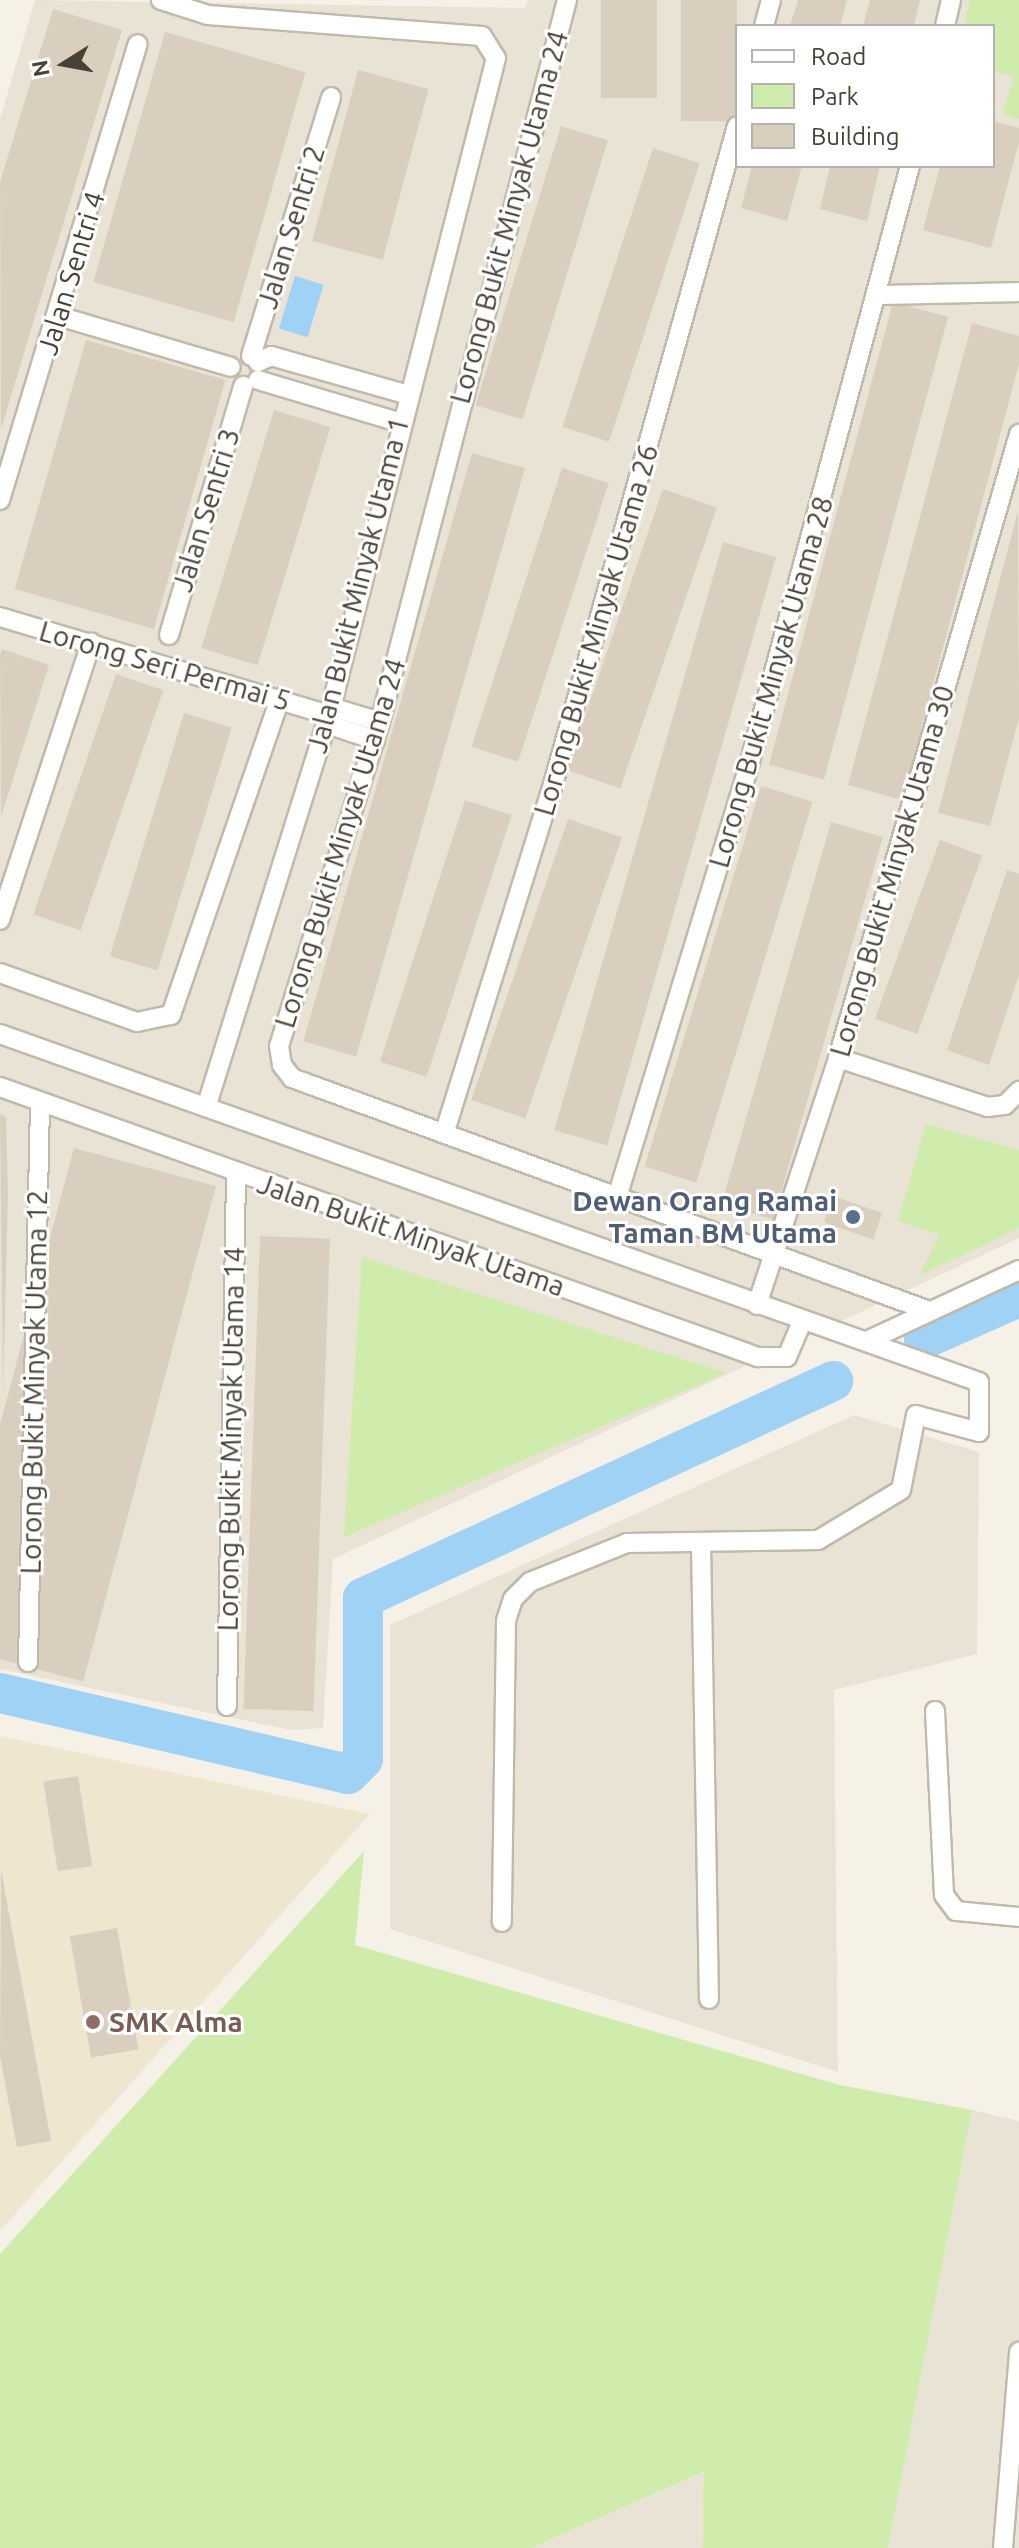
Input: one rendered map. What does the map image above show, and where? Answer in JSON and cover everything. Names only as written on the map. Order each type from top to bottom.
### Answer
[{"type":"street","name":"Jalan Bukit Minyak Utama 1","points":[[161,0],[208,15],[482,36],[496,58],[405,394],[329,715],[206,1107]]},
{"type":"street","name":"Lorong Bukit Minyak Utama 24","points":[[567,0],[378,731],[279,1046],[282,1065],[292,1078],[618,1194],[924,1309]]},
{"type":"street","points":[[765,24],[771,0]]},
{"type":"street","points":[[945,24],[951,0]]},
{"type":"street","name":"Jalan Sentri 4","points":[[0,500],[138,44]]},
{"type":"street","name":"Jalan Sentri 2","points":[[253,371],[331,97]]},
{"type":"street","name":"Lorong Bukit Minyak Utama 26","points":[[445,1131],[552,788],[735,133]]},
{"type":"street","name":"Lorong Bukit Minyak Utama 28","points":[[618,1194],[748,769],[879,295],[910,168]]},
{"type":"street","points":[[879,295],[1019,292]]},
{"type":"street","points":[[58,316],[253,371],[398,422]]},
{"type":"street","points":[[253,371],[271,356],[405,394]]},
{"type":"street","name":"Jalan Sentri 3","points":[[169,635],[253,371]]},
{"type":"street","name":"Lorong Bukit Minyak Utama 30","points":[[757,1305],[838,1058],[1019,434]]},
{"type":"street","name":"Lorong Seri Permai 5","points":[[0,617],[280,698],[378,731]]},
{"type":"street","points":[[0,920],[91,643]]},
{"type":"street","points":[[0,973],[137,1022],[171,1015],[280,698]]},
{"type":"street","name":"Jalan Bukit Minyak Utama","points":[[0,1034],[979,1382],[979,1432],[916,1415],[901,1490],[818,1540],[701,1543]]},
{"type":"street","points":[[838,1058],[988,1107],[1005,1105],[1019,1091]]},
{"type":"street","name":"Jalan Bukit Minyak Utama","points":[[0,1087],[758,1357],[787,1357],[802,1321]]},
{"type":"street","name":"Lorong Bukit Minyak Utama 12","points":[[28,1662],[40,1102]]},
{"type":"street","name":"Lorong Bukit Minyak Utama 14","points":[[227,1706],[236,1173]]},
{"type":"street","points":[[867,1341],[924,1309],[1019,1270]]},
{"type":"street","points":[[502,1922],[506,1621],[513,1599],[530,1582],[597,1551],[701,1543],[709,1999]]},
{"type":"street","points":[[935,1711],[944,1895],[956,1911],[1019,1917]]},
{"type":"street","points":[[1003,2548],[1019,2352]]},
{"type":"shaded area","points":[[35,0],[525,8],[528,0],[1019,0],[1019,1238],[333,1559],[323,1728],[291,1730],[0,1669],[0,119]]},
{"type":"shaded area","points":[[854,1415],[979,1452],[977,1654],[834,1690],[838,2072],[390,1929],[390,1625]]},
{"type":"shaded area","name":"SMK Alma","points":[[0,1736],[370,1814],[0,2231]]},
{"type":"shaded area","points":[[972,2110],[1019,2121],[1019,2548],[888,2548]]},
{"type":"shaded area","points":[[705,2472],[703,2548],[531,2548]]},
{"type":"green space","points":[[970,0],[1019,0],[1019,119],[1002,114],[1014,77],[995,72],[995,24],[964,24]]},
{"type":"green space","points":[[926,1124],[1019,1150],[1019,1228],[919,1276],[940,1235],[898,1221]]},
{"type":"green space","points":[[362,1257],[726,1373],[344,1537]]},
{"type":"green space","points":[[364,1851],[355,1945],[840,2085],[972,2110],[888,2548],[703,2548],[704,2472],[531,2548],[0,2548],[0,2254]]},
{"type":"water","points":[[295,276],[324,285],[308,337],[279,329]]},
{"type":"building","points":[[601,0],[657,0],[657,98],[601,98]]},
{"type":"building","points":[[681,0],[737,0],[735,121],[681,121]]},
{"type":"building","points":[[798,0],[847,0],[841,24],[791,24]]},
{"type":"building","points":[[870,0],[920,0],[914,24],[864,24]]},
{"type":"building","points":[[53,9],[122,30],[1,429],[0,182]]},
{"type":"building","points":[[165,32],[305,72],[234,322],[93,282]]},
{"type":"building","points":[[358,70],[429,89],[383,260],[312,241]]},
{"type":"building","points":[[995,122],[1019,128],[1019,142],[991,248],[923,230],[939,168],[995,168]]},
{"type":"building","points":[[561,126],[608,140],[522,420],[476,405]]},
{"type":"building","points":[[653,148],[700,163],[609,442],[562,427]]},
{"type":"building","points":[[751,168],[801,168],[787,221],[741,208]]},
{"type":"building","points":[[830,168],[880,168],[867,221],[820,209]]},
{"type":"building","points":[[893,302],[948,317],[824,779],[769,765]]},
{"type":"building","points":[[972,323],[1019,336],[1019,364],[902,800],[848,785]]},
{"type":"building","points":[[86,340],[225,380],[154,629],[15,589]]},
{"type":"building","points":[[274,410],[330,427],[258,665],[201,648]]},
{"type":"building","points":[[472,453],[525,468],[356,1056],[303,1041]]},
{"type":"building","points":[[562,468],[609,483],[518,762],[471,747]]},
{"type":"building","points":[[663,489],[717,508],[620,788],[566,770]]},
{"type":"building","points":[[1018,511],[1019,718],[990,826],[938,813]]},
{"type":"building","points":[[723,542],[776,557],[607,1145],[554,1130]]},
{"type":"building","points":[[2,649],[49,665],[1,817],[0,655]]},
{"type":"building","points":[[116,674],[163,690],[81,930],[33,914]]},
{"type":"building","points":[[184,713],[232,728],[158,971],[110,956]]},
{"type":"building","points":[[761,786],[813,802],[696,1182],[645,1167]]},
{"type":"building","points":[[465,800],[512,815],[427,1077],[380,1062]]},
{"type":"building","points":[[568,819],[622,838],[525,1118],[471,1100]]},
{"type":"building","points":[[831,822],[883,837],[773,1219],[721,1205]]},
{"type":"building","points":[[940,840],[982,855],[917,1034],[875,1019]]},
{"type":"building","points":[[1007,870],[1019,874],[1019,975],[989,1065],[947,1050]]},
{"type":"building","points":[[0,1114],[6,1117],[8,1195],[3,1393]]},
{"type":"building","points":[[74,1148],[216,1186],[83,1682],[0,1659],[0,1424]]},
{"type":"building","name":"Dewan Orang Ramai Taman BM Utama","points":[[833,1196],[882,1213],[873,1239],[824,1222]]},
{"type":"building","points":[[260,1236],[330,1238],[313,1711],[243,1709]]},
{"type":"building","points":[[78,1776],[92,1866],[58,1871],[43,1781]]},
{"type":"building","points":[[1,1870],[51,2141],[17,2147],[0,2056]]},
{"type":"building","points":[[117,1928],[138,2049],[91,2057],[70,1936]]},
{"type":"waterway","points":[[924,1339],[1019,1297]]},
{"type":"waterway","points":[[0,1693],[348,1774],[363,1759],[363,1598],[833,1381]]},
{"type":"place","name":"Dewan Orang Ramai Taman BM Utama","points":[[853,1217]]},
{"type":"place","name":"SMK Alma","points":[[93,2022]]}]
